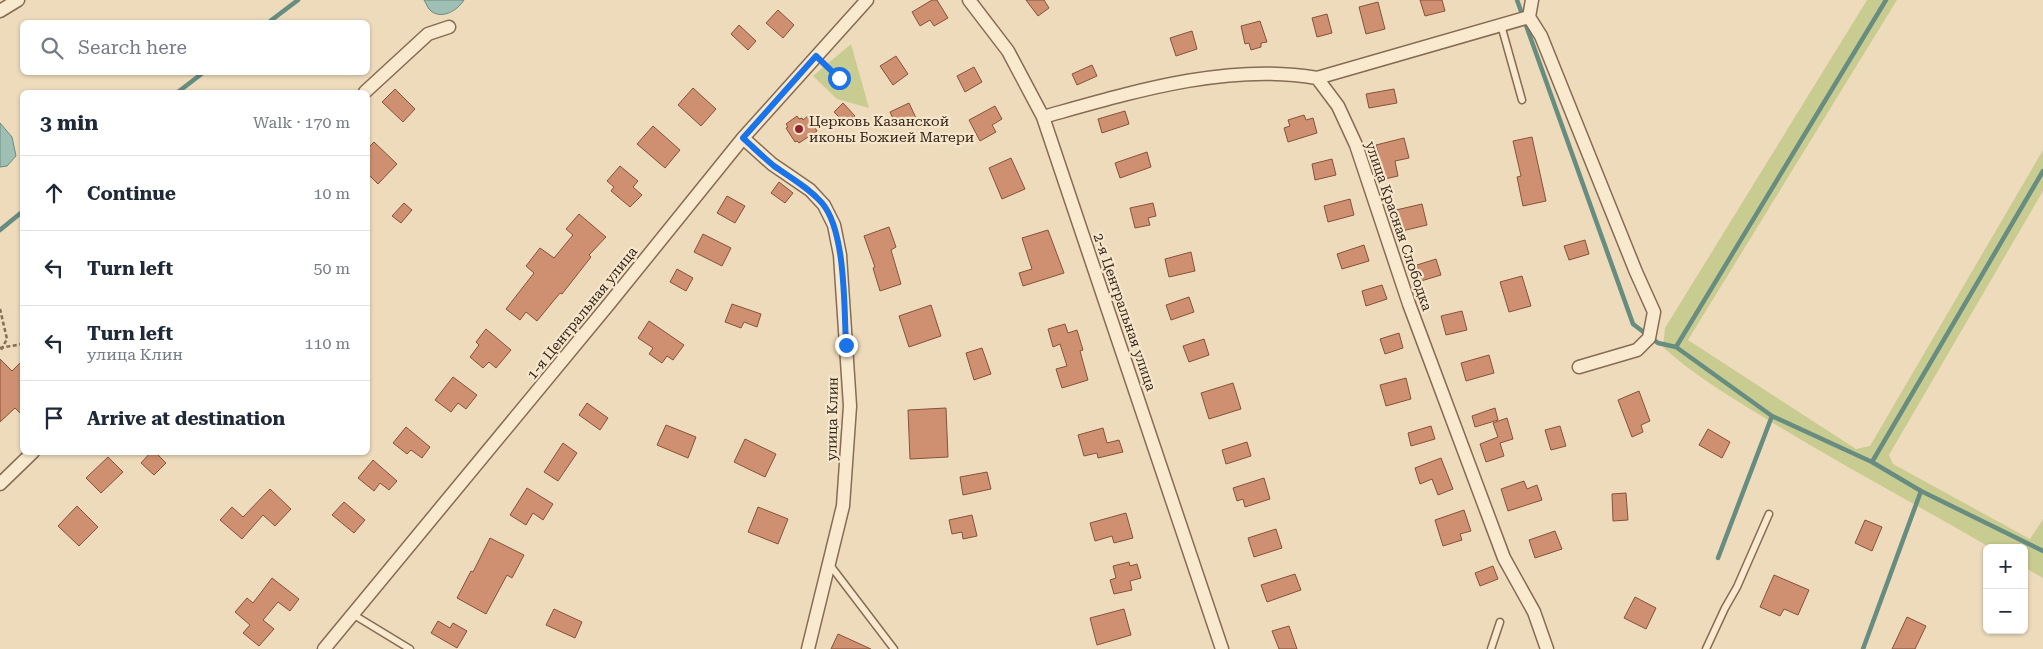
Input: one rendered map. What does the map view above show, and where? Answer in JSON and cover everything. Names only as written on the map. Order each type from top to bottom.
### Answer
[{"type":"street","points":[[0,10],[18,0]]},
{"type":"street","name":"1-я Центральная улица","points":[[324,649],[354,615],[743,138],[867,0]]},
{"type":"street","name":"2-я Центральная улица","points":[[969,0],[1008,51],[1043,117],[1222,649]]},
{"type":"street","points":[[1532,0],[1529,17],[1541,36],[1636,272],[1654,312],[1649,338],[1637,350],[1579,367]]},
{"type":"street","points":[[1043,117],[1132,92],[1207,79],[1260,72],[1291,73],[1317,78],[1529,17]]},
{"type":"street","points":[[367,90],[428,34],[448,26]]},
{"type":"street","name":"улица Красная Слободка","points":[[1317,78],[1338,106],[1356,145],[1409,304],[1504,558],[1534,612],[1547,649]]},
{"type":"street","name":"улица Клин","points":[[743,138],[772,164],[810,190],[824,205],[834,226],[840,255],[850,406],[843,506],[808,649]]},
{"type":"street","points":[[0,484],[31,455]]},
{"type":"lane","points":[[1501,25],[1522,100]]},
{"type":"lane","points":[[1706,649],[1737,587],[1769,514]]},
{"type":"lane","points":[[830,565],[894,649]]},
{"type":"lane","points":[[354,615],[410,649]]},
{"type":"lane","points":[[1491,649],[1500,622]]},
{"type":"path","points":[[816,56],[839,78]]},
{"type":"path","points":[[0,309],[6,338],[1,350]]},
{"type":"path","points":[[1,350],[20,344]]},
{"type":"green space","points":[[1867,0],[1897,0],[1688,340],[1856,449],[1870,446],[2043,150],[2043,191],[1889,455],[1893,464],[2030,539],[2043,519],[2043,578],[2028,569],[2028,544],[1984,544],[1788,432],[1710,383],[1663,347],[1665,328]]},
{"type":"green space","points":[[851,44],[869,108],[837,99],[813,76]]},
{"type":"water","points":[[424,0],[464,0],[449,13],[435,14]]},
{"type":"water","points":[[0,123],[12,137],[16,156],[7,166],[0,167]]},
{"type":"building","points":[[932,0],[937,0],[948,18],[934,26],[930,20],[920,26],[912,12]]},
{"type":"building","points":[[1026,0],[1044,0],[1049,8],[1038,16]]},
{"type":"building","points":[[1420,0],[1442,0],[1445,11],[1425,16]]},
{"type":"building","points":[[1378,2],[1385,29],[1366,34],[1359,7]]},
{"type":"building","points":[[778,10],[794,25],[783,38],[766,23]]},
{"type":"building","points":[[1327,14],[1332,33],[1317,37],[1312,18]]},
{"type":"building","points":[[1260,21],[1267,42],[1261,43],[1261,47],[1251,50],[1249,43],[1245,44],[1241,26]]},
{"type":"building","points":[[739,25],[756,41],[748,50],[731,34]]},
{"type":"building","points":[[1192,31],[1197,49],[1176,56],[1170,38]]},
{"type":"building","points":[[896,56],[908,74],[893,85],[880,66]]},
{"type":"building","points":[[1092,65],[1097,76],[1077,85],[1072,74]]},
{"type":"building","points":[[974,67],[982,82],[965,92],[957,76]]},
{"type":"building","points":[[693,88],[716,109],[701,126],[678,105]]},
{"type":"building","points":[[395,89],[415,109],[403,122],[382,102]]},
{"type":"building","points":[[1394,89],[1397,103],[1369,108],[1366,94]]},
{"type":"building","points":[[843,103],[855,116],[846,124],[834,112]]},
{"type":"building","points":[[909,103],[916,118],[897,127],[890,112]]},
{"type":"building","points":[[995,106],[1002,119],[992,125],[996,132],[980,141],[969,120]]},
{"type":"building","points":[[1125,111],[1129,124],[1102,133],[1098,119]]},
{"type":"building","points":[[1304,115],[1306,120],[1313,118],[1317,133],[1288,142],[1284,128],[1290,126],[1288,120]]},
{"type":"building","name":"Церковь Казанской иконы Божией Матери","points":[[797,116],[803,120],[808,116],[817,131],[799,143],[795,142],[786,128],[788,127],[786,124]]},
{"type":"building","points":[[653,126],[680,150],[665,168],[637,144]]},
{"type":"building","points":[[1532,137],[1546,201],[1523,206],[1517,177],[1521,176],[1513,141]]},
{"type":"building","points":[[1404,138],[1409,158],[1395,161],[1398,176],[1385,179],[1376,145]]},
{"type":"building","points":[[374,142],[397,164],[378,184],[370,176],[370,146]]},
{"type":"building","points":[[1147,152],[1151,167],[1120,178],[1115,163]]},
{"type":"building","points":[[1011,158],[1025,189],[1002,199],[989,168]]},
{"type":"building","points":[[1332,159],[1336,175],[1315,180],[1312,164]]},
{"type":"building","points":[[620,166],[638,181],[633,187],[642,195],[630,207],[611,191],[614,187],[607,181]]},
{"type":"building","points":[[779,182],[793,193],[785,203],[771,193]]},
{"type":"building","points":[[727,196],[745,206],[735,223],[717,213]]},
{"type":"building","points":[[1350,199],[1354,215],[1328,222],[1324,206]]},
{"type":"building","points":[[404,203],[412,210],[401,223],[392,216]]},
{"type":"building","points":[[1153,203],[1156,216],[1148,218],[1150,225],[1135,228],[1130,208]]},
{"type":"building","points":[[1422,204],[1427,225],[1402,231],[1396,210]]},
{"type":"building","points":[[579,214],[606,237],[589,255],[591,257],[562,294],[560,293],[537,321],[526,312],[520,320],[506,309],[534,273],[526,266],[540,248],[554,258],[573,235],[566,229]]},
{"type":"building","points":[[889,227],[896,247],[891,250],[901,284],[880,291],[873,268],[875,267],[864,236]]},
{"type":"building","points":[[1048,230],[1064,273],[1023,286],[1019,273],[1032,269],[1022,238]]},
{"type":"building","points":[[703,234],[731,248],[722,266],[694,252]]},
{"type":"building","points":[[1585,240],[1589,254],[1569,260],[1564,246]]},
{"type":"building","points":[[1364,245],[1369,261],[1342,269],[1337,254]]},
{"type":"building","points":[[1191,252],[1195,271],[1169,277],[1165,259]]},
{"type":"building","points":[[1436,259],[1441,275],[1421,281],[1417,265]]},
{"type":"building","points":[[677,269],[693,278],[686,291],[670,282]]},
{"type":"building","points":[[1522,276],[1531,306],[1509,312],[1500,282]]},
{"type":"building","points":[[1382,285],[1387,299],[1366,306],[1362,291]]},
{"type":"building","points":[[1189,297],[1194,312],[1171,320],[1166,305]]},
{"type":"building","points":[[732,304],[761,314],[757,327],[744,322],[741,328],[725,322]]},
{"type":"building","points":[[931,305],[941,336],[909,347],[899,316]]},
{"type":"building","points":[[1462,311],[1467,330],[1446,335],[1441,316]]},
{"type":"building","points":[[649,321],[684,345],[673,360],[667,356],[662,363],[649,354],[653,348],[638,338]]},
{"type":"building","points":[[1065,324],[1068,333],[1077,330],[1083,350],[1080,351],[1088,380],[1062,388],[1056,369],[1067,366],[1060,344],[1053,347],[1048,329]]},
{"type":"building","points":[[486,329],[511,350],[496,368],[489,362],[483,368],[470,357],[479,345],[476,342]]},
{"type":"building","points":[[1399,333],[1403,348],[1385,354],[1380,339]]},
{"type":"building","points":[[1204,339],[1209,355],[1189,362],[1183,346]]},
{"type":"building","points":[[982,348],[991,374],[974,380],[966,353]]},
{"type":"building","points":[[1489,355],[1494,373],[1466,381],[1461,363]]},
{"type":"building","points":[[0,359],[12,371],[20,363],[20,413],[15,408],[0,422]]},
{"type":"building","points":[[453,377],[477,395],[466,409],[458,403],[451,412],[435,400]]},
{"type":"building","points":[[1406,378],[1411,399],[1386,406],[1380,385]]},
{"type":"building","points":[[1233,383],[1241,409],[1209,419],[1201,393]]},
{"type":"building","points":[[1639,391],[1650,421],[1641,425],[1643,432],[1632,437],[1618,400]]},
{"type":"building","points":[[587,403],[608,418],[600,430],[579,415]]},
{"type":"building","points":[[946,408],[948,457],[910,459],[908,410]]},
{"type":"building","points":[[1495,408],[1498,420],[1475,427],[1472,416]]},
{"type":"building","points":[[1507,418],[1513,439],[1500,443],[1504,456],[1486,462],[1480,444],[1498,437],[1493,423]]},
{"type":"building","points":[[666,425],[696,437],[688,458],[657,445]]},
{"type":"building","points":[[1431,426],[1435,439],[1411,446],[1408,433]]},
{"type":"building","points":[[1560,426],[1566,446],[1551,450],[1545,430]]},
{"type":"building","points":[[406,427],[430,447],[422,458],[411,450],[407,454],[393,443]]},
{"type":"building","points":[[1103,428],[1107,443],[1119,440],[1123,452],[1098,458],[1097,453],[1084,456],[1078,435]]},
{"type":"building","points":[[1708,429],[1730,442],[1722,458],[1699,445]]},
{"type":"building","points":[[745,439],[776,454],[765,477],[734,462]]},
{"type":"building","points":[[1247,442],[1251,456],[1226,464],[1222,450]]},
{"type":"building","points":[[563,443],[577,453],[558,481],[544,472]]},
{"type":"building","points":[[148,455],[158,455],[166,463],[154,475],[141,463]]},
{"type":"building","points":[[108,457],[123,472],[101,493],[86,478]]},
{"type":"building","points":[[1441,458],[1453,489],[1438,495],[1432,479],[1420,484],[1415,468]]},
{"type":"building","points":[[373,460],[397,481],[389,490],[380,483],[374,491],[358,478]]},
{"type":"building","points":[[987,472],[991,489],[963,495],[960,477]]},
{"type":"building","points":[[1264,478],[1270,499],[1245,507],[1243,499],[1237,501],[1233,488]]},
{"type":"building","points":[[1524,481],[1527,489],[1537,485],[1542,500],[1508,511],[1501,489]]},
{"type":"building","points":[[527,488],[553,504],[543,520],[533,513],[526,525],[510,515]]},
{"type":"building","points":[[270,489],[291,509],[275,526],[263,515],[242,539],[220,520],[232,507],[243,517]]},
{"type":"building","points":[[1626,493],[1628,520],[1613,521],[1612,494]]},
{"type":"building","points":[[344,502],[365,520],[354,533],[332,515]]},
{"type":"building","points":[[77,506],[98,527],[79,546],[58,526]]},
{"type":"building","points":[[758,507],[788,519],[778,544],[748,532]]},
{"type":"building","points":[[1464,510],[1471,531],[1460,534],[1462,540],[1443,546],[1435,520]]},
{"type":"building","points":[[1126,513],[1133,538],[1114,543],[1112,536],[1095,541],[1090,523]]},
{"type":"building","points":[[972,515],[977,536],[963,539],[962,532],[952,534],[949,520]]},
{"type":"building","points":[[1865,520],[1882,527],[1872,551],[1855,543]]},
{"type":"building","points":[[1276,529],[1282,548],[1254,557],[1248,538]]},
{"type":"building","points":[[1555,531],[1562,549],[1535,558],[1529,540]]},
{"type":"building","points":[[490,538],[524,555],[512,578],[507,575],[486,614],[457,598]]},
{"type":"building","points":[[1129,562],[1130,566],[1137,564],[1141,578],[1130,581],[1132,590],[1114,594],[1110,580],[1116,578],[1113,566]]},
{"type":"building","points":[[1493,566],[1498,579],[1480,586],[1475,573]]},
{"type":"building","points":[[1295,574],[1301,590],[1267,602],[1261,585]]},
{"type":"building","points":[[1774,575],[1809,590],[1798,615],[1784,609],[1780,616],[1760,607]]},
{"type":"building","points":[[272,578],[299,599],[290,611],[278,602],[263,620],[274,629],[259,646],[243,633],[250,625],[235,612],[247,598],[253,603]]},
{"type":"building","points":[[1635,597],[1656,608],[1646,629],[1624,618]]},
{"type":"building","points":[[554,609],[582,622],[575,638],[546,625]]},
{"type":"building","points":[[1124,609],[1131,635],[1097,645],[1090,618]]},
{"type":"building","points":[[1907,617],[1926,626],[1915,649],[1892,649]]},
{"type":"building","points":[[438,621],[450,628],[453,623],[467,631],[457,648],[431,633]]},
{"type":"building","points":[[1289,626],[1297,649],[1279,649],[1272,631]]},
{"type":"building","points":[[838,634],[871,649],[831,649]]},
{"type":"waterway","points":[[272,20],[298,0]]},
{"type":"waterway","points":[[1517,0],[1633,324],[1658,343],[1676,347],[1772,416],[1872,462],[1921,491],[2043,551]]},
{"type":"waterway","points":[[1676,347],[1886,0]]},
{"type":"waterway","points":[[181,90],[200,75]]},
{"type":"waterway","points":[[1872,462],[2043,171]]},
{"type":"waterway","points":[[0,230],[20,214]]},
{"type":"waterway","points":[[1718,558],[1772,416]]},
{"type":"waterway","points":[[1863,649],[1921,491]]},
{"type":"place","name":"Церковь Казанской иконы Божией Матери","points":[[799,129]]},
{"type":"route","points":[[839,78],[816,56],[743,138],[772,164],[810,190],[824,205],[834,226],[840,255],[846,345]]}]
